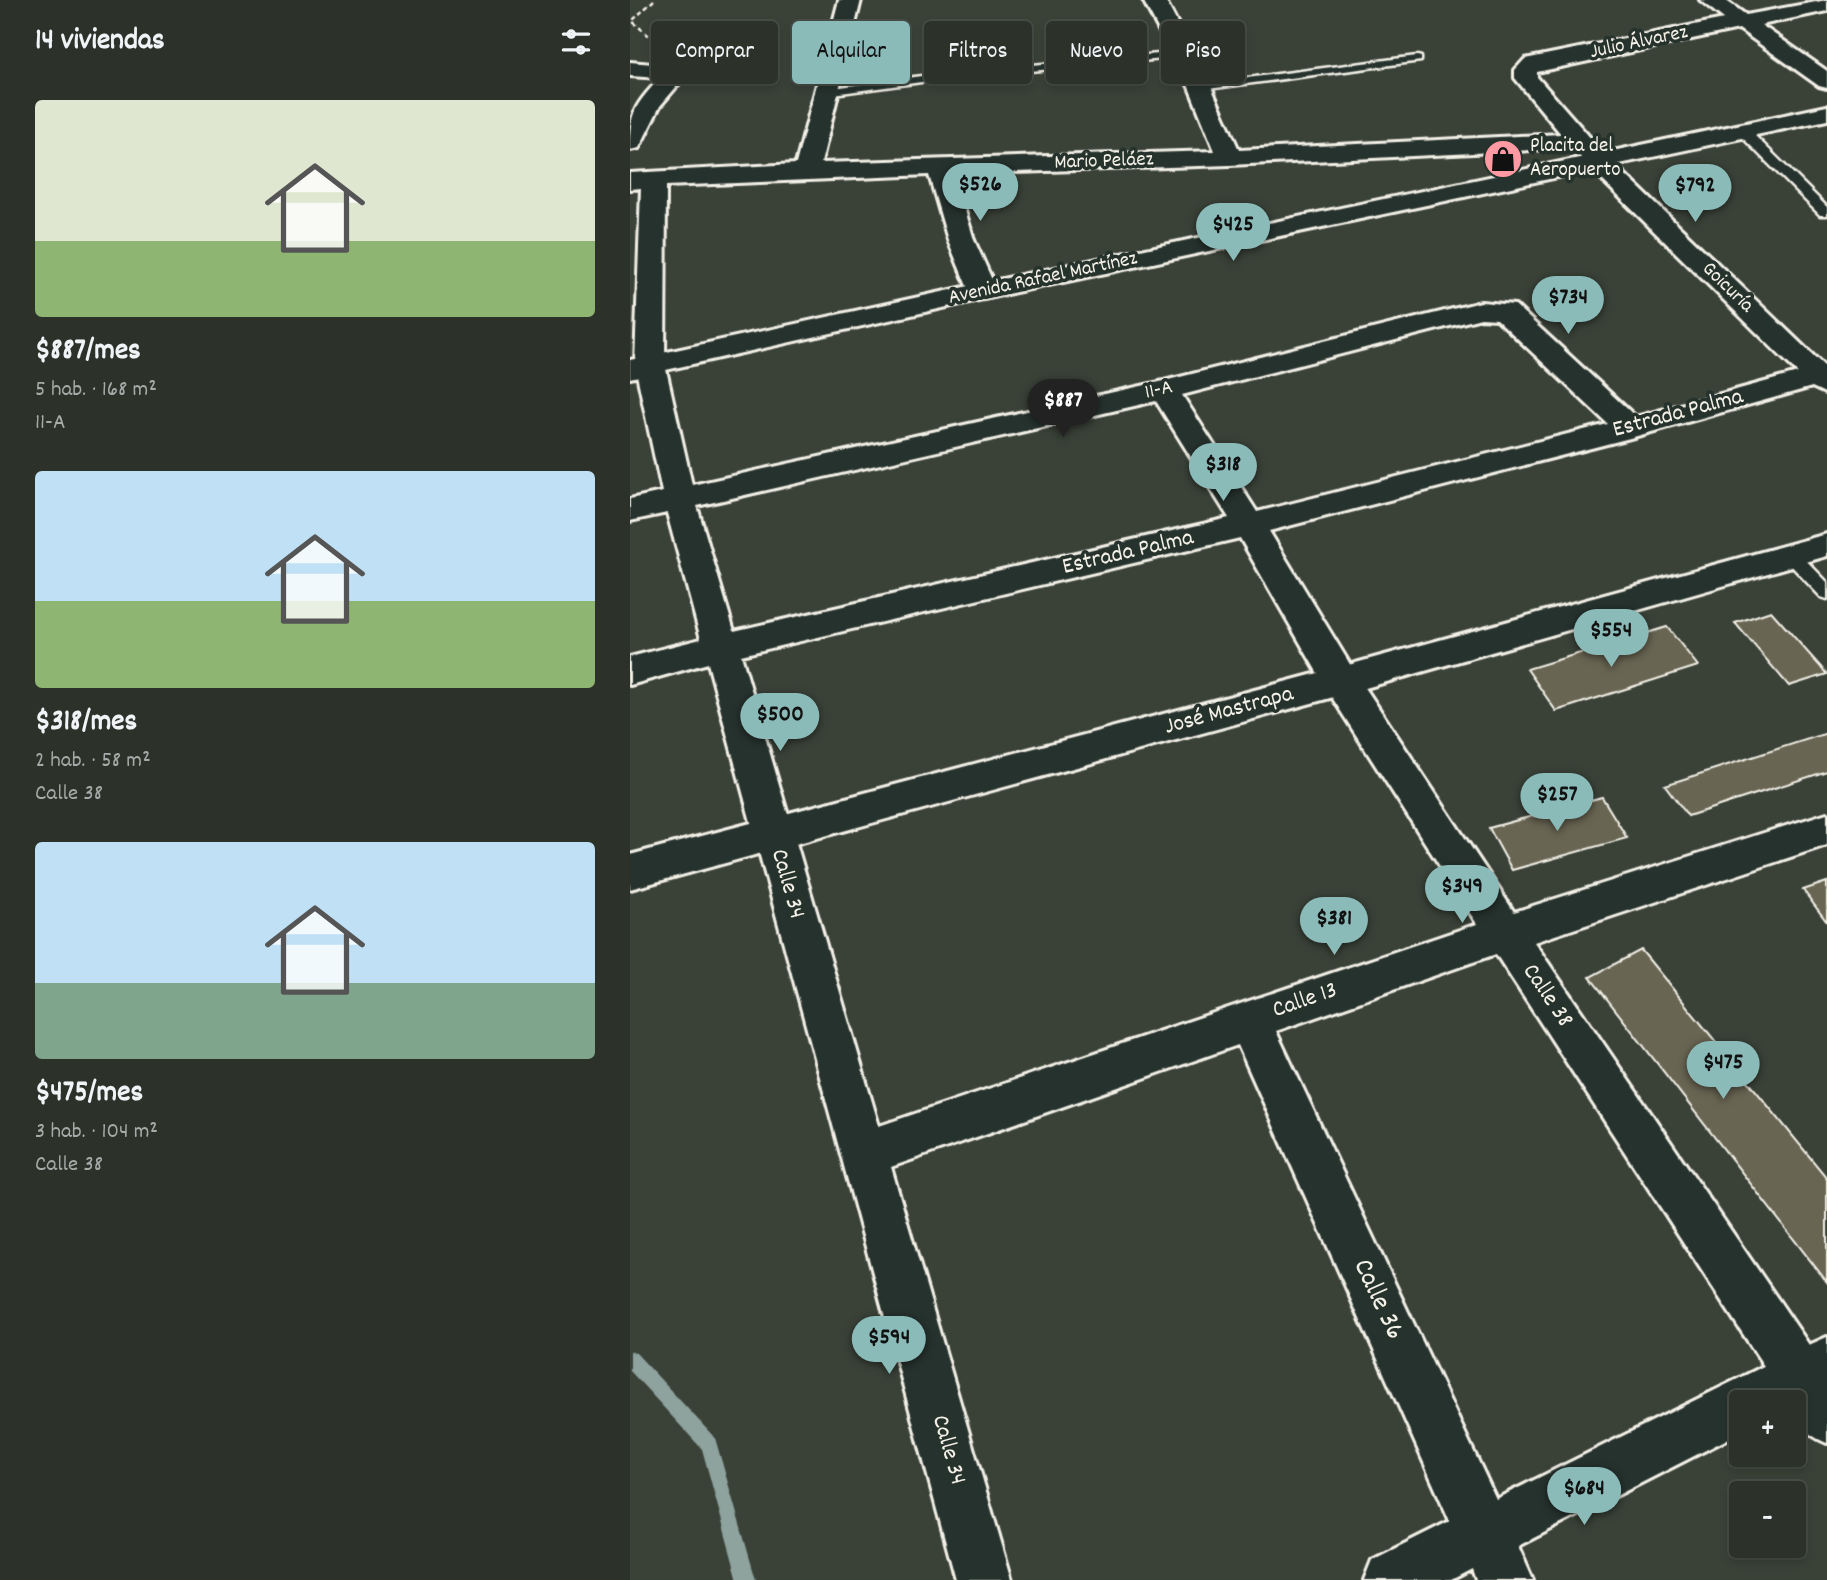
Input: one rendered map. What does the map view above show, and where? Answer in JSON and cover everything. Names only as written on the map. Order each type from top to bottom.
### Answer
[{"type":"street","points":[[807,172],[850,0]]},
{"type":"street","points":[[1154,0],[1165,21]]},
{"type":"street","points":[[1711,0],[1827,81]]},
{"type":"street","name":"Julio Álvarez","points":[[1533,64],[1827,5]]},
{"type":"street","name":"Goicuría","points":[[1533,64],[1526,70],[1526,78],[1598,162],[1824,379]]},
{"type":"street","points":[[630,143],[640,104],[678,72],[631,69]]},
{"type":"street","points":[[1198,84],[1230,158]]},
{"type":"street","name":"Avenida Rafael Martínez","points":[[640,367],[984,291],[1827,113]]},
{"type":"street","name":"Mario Peláez","points":[[642,180],[1230,158],[1578,140]]},
{"type":"street","points":[[939,167],[961,240],[984,291]]},
{"type":"street","name":"Calle 34","points":[[642,180],[640,367],[984,1580]]},
{"type":"street","name":"11-A","points":[[630,510],[1164,390],[1482,310],[1505,311],[1630,428]]},
{"type":"street","name":"Estrada Palma","points":[[630,671],[720,647],[1249,525],[1824,379]]},
{"type":"street","name":"Calle 38","points":[[1164,390],[1249,525],[1341,681],[1504,933],[1813,1369],[1827,1417]]},
{"type":"street","name":"José Mastrapa","points":[[630,872],[1341,681],[1827,545]]},
{"type":"street","name":"Calle 13","points":[[865,1153],[1504,933],[1827,829]]},
{"type":"street","name":"Calle 36","points":[[1249,1020],[1495,1557]]},
{"type":"street","points":[[1770,1390],[1813,1369]]},
{"type":"street","points":[[1392,1580],[1495,1557],[1729,1411]]},
{"type":"lane","points":[[826,92],[951,75],[1161,57]]},
{"type":"lane","points":[[1200,87],[1416,59]]},
{"type":"lane","points":[[1743,131],[1825,212]]},
{"type":"lane","points":[[1792,555],[1827,593]]},
{"type":"path","points":[[631,69],[655,41],[632,21],[653,0]]},
{"type":"building","points":[[1771,611],[1827,674],[1789,686],[1735,623]]},
{"type":"building","points":[[1667,627],[1698,666],[1556,711],[1527,669]]},
{"type":"building","points":[[1827,733],[1827,771],[1688,816],[1665,785]]},
{"type":"building","points":[[1602,797],[1627,838],[1512,870],[1489,828]]},
{"type":"building","points":[[1827,882],[1827,922],[1803,890]]},
{"type":"building","points":[[1641,950],[1827,1178],[1827,1282],[1590,977]]},
{"type":"waterway","points":[[630,1359],[709,1444],[747,1580]]},
{"type":"place","name":"Placita del Aeropuerto","points":[[1503,159]]}]
